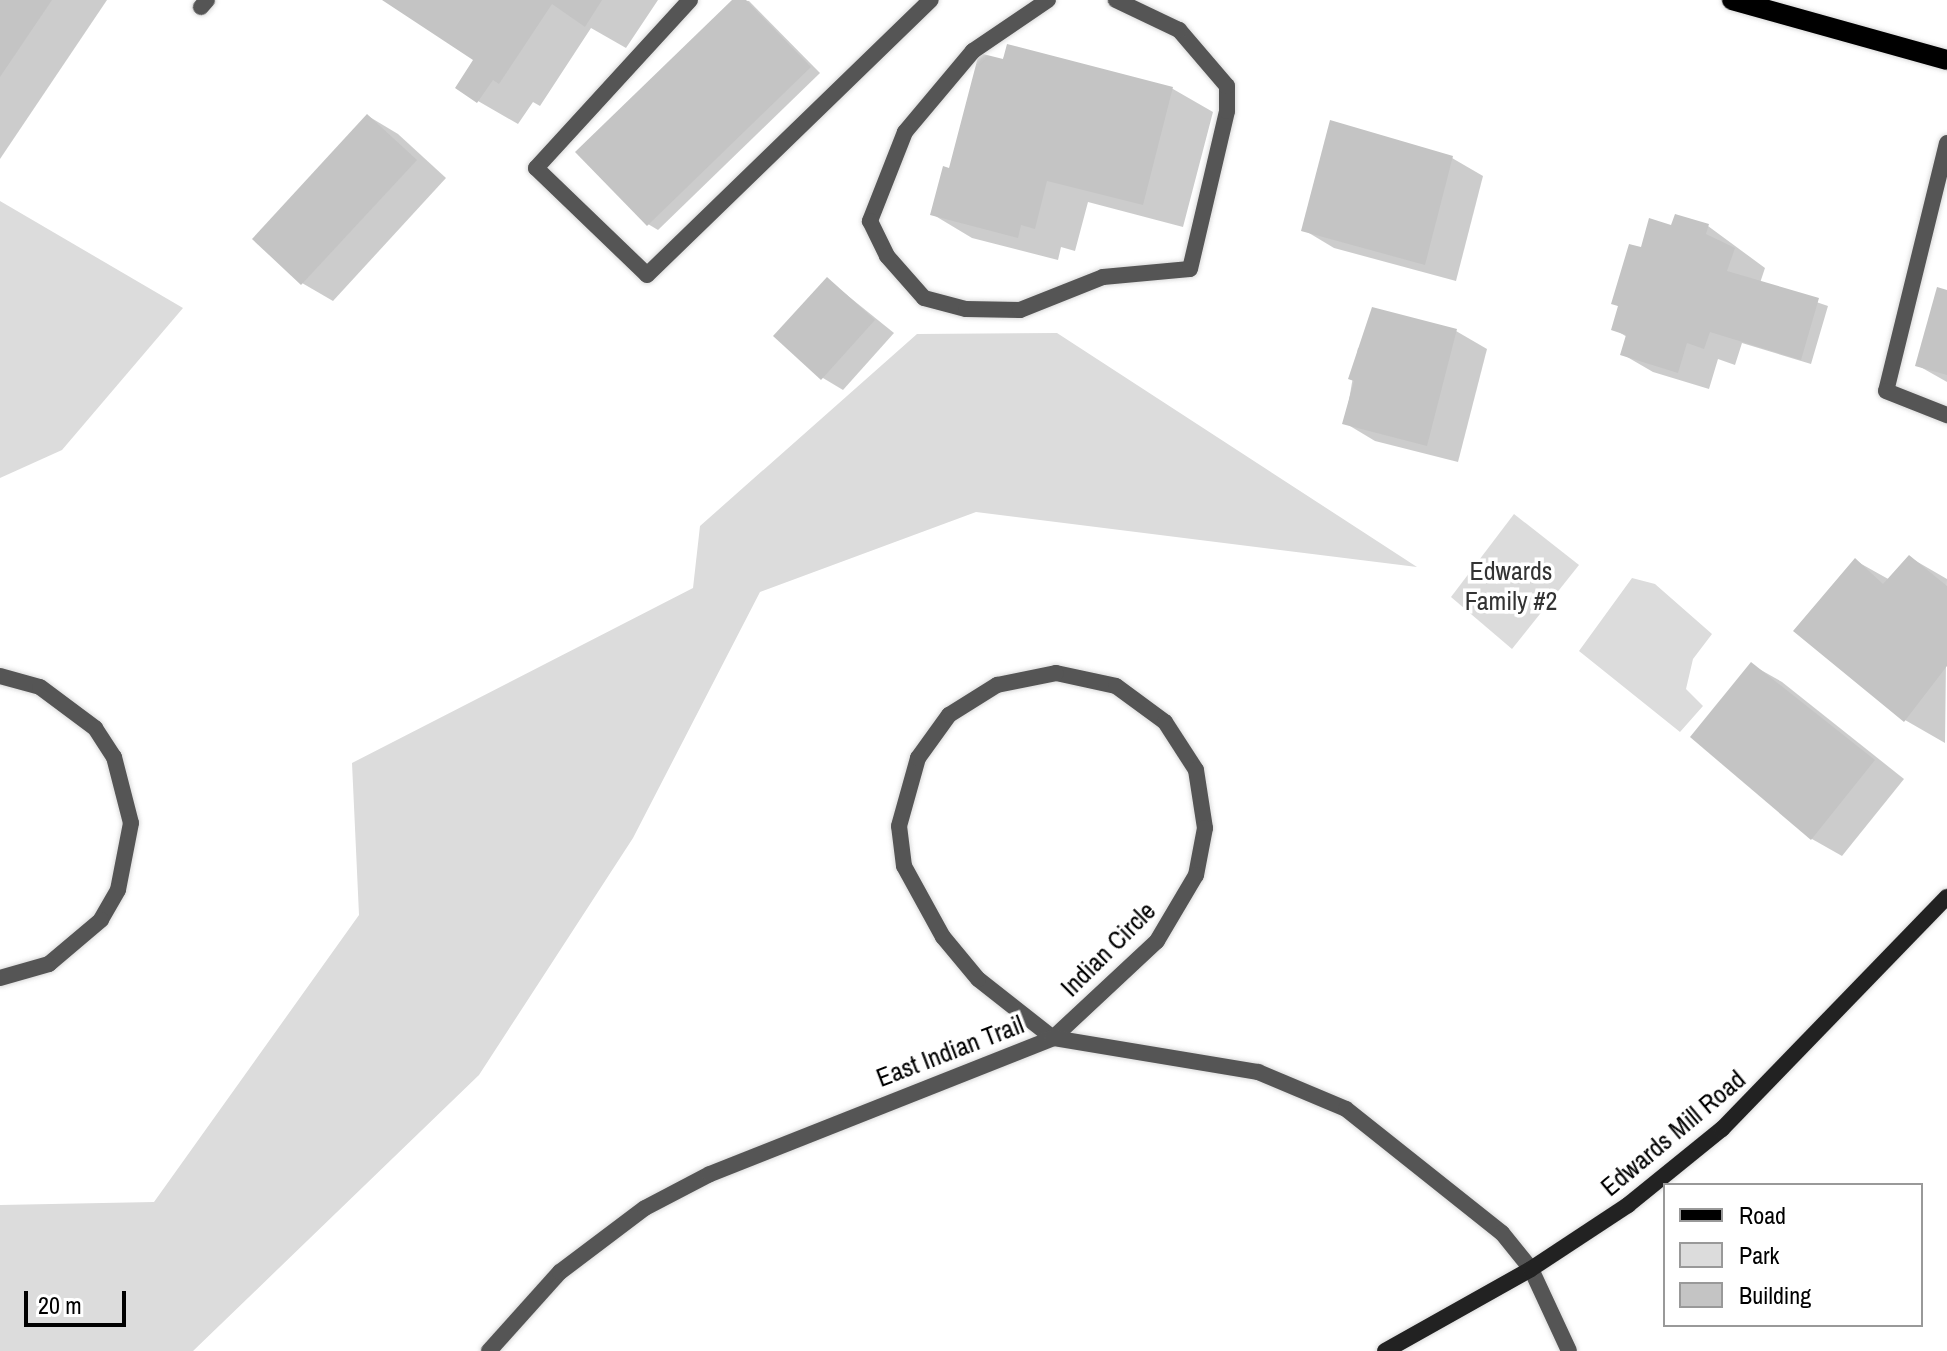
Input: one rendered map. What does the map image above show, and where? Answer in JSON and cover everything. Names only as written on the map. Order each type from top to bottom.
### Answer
[{"type":"main road","points":[[1732,0],[1947,60]]},
{"type":"street","points":[[690,0],[536,168],[647,275],[927,1]]},
{"type":"street","points":[[1048,0],[973,51],[905,132],[870,221],[887,256],[924,298],[966,309],[1020,310],[1103,277],[1190,269],[1227,111],[1227,86],[1179,30],[1116,0]]},
{"type":"street","points":[[1947,143],[1940,201],[1886,391],[1947,415]]},
{"type":"street","name":"Indian Circle","points":[[1056,673],[1116,686],[1165,722],[1196,770],[1205,828],[1196,875],[1157,941],[1053,1038],[978,979],[943,937],[904,866],[899,826],[918,758],[949,715],[997,685],[1056,673]]},
{"type":"street","points":[[0,676],[40,687],[95,728],[114,757],[131,823],[128,857],[101,920],[49,964],[0,978]]},
{"type":"street","name":"Edwards Mill Road","points":[[1385,1351],[1531,1269],[1628,1205],[1722,1129],[1947,897]]},
{"type":"street","name":"East Indian Trail","points":[[489,1351],[560,1272],[645,1208],[710,1174],[1053,1038],[1258,1072],[1326,1097],[1457,1192],[1502,1233],[1531,1269],[1569,1351]]},
{"type":"green space","points":[[0,201],[183,308],[62,450],[0,478]]},
{"type":"green space","points":[[1057,333],[1417,567],[976,512],[760,592],[633,838],[479,1075],[193,1351],[0,1351],[0,1205],[154,1202],[359,915],[352,763],[693,588],[700,526],[917,334]]},
{"type":"green space","name":"Edwards Family #2","points":[[1514,514],[1579,565],[1512,649],[1451,597]]},
{"type":"green space","points":[[1632,578],[1655,584],[1712,634],[1693,659],[1686,689],[1703,706],[1680,732],[1579,651]]},
{"type":"building","points":[[0,0],[52,0],[0,77]]},
{"type":"building","points":[[382,0],[602,0],[585,27],[552,4],[499,84],[493,80],[477,103],[455,88],[473,60]]},
{"type":"building","points":[[732,0],[746,0],[811,67],[647,226],[575,152]]},
{"type":"building","points":[[1007,44],[1173,87],[1143,205],[1047,181],[1035,229],[1021,225],[1018,238],[930,215],[943,166],[949,168],[979,53],[1003,59]]},
{"type":"building","points":[[367,114],[417,160],[301,285],[252,239]]},
{"type":"building","points":[[1330,120],[1453,156],[1425,265],[1301,231]]},
{"type":"building","points":[[1675,214],[1709,224],[1706,234],[1735,248],[1727,271],[1819,298],[1801,360],[1710,332],[1704,349],[1687,343],[1678,373],[1620,355],[1626,335],[1611,330],[1618,306],[1611,304],[1629,244],[1641,247],[1649,218],[1671,225]]},
{"type":"building","points":[[827,277],[875,320],[821,380],[773,336]]},
{"type":"building","points":[[1937,287],[1947,290],[1947,375],[1915,366]]},
{"type":"building","points":[[1372,307],[1457,329],[1427,446],[1342,424],[1354,381],[1348,379]]},
{"type":"building","points":[[1909,555],[1947,586],[1947,666],[1904,722],[1793,631],[1855,558],[1883,584]]},
{"type":"building","points":[[1751,662],[1875,760],[1811,840],[1690,737]]}]
